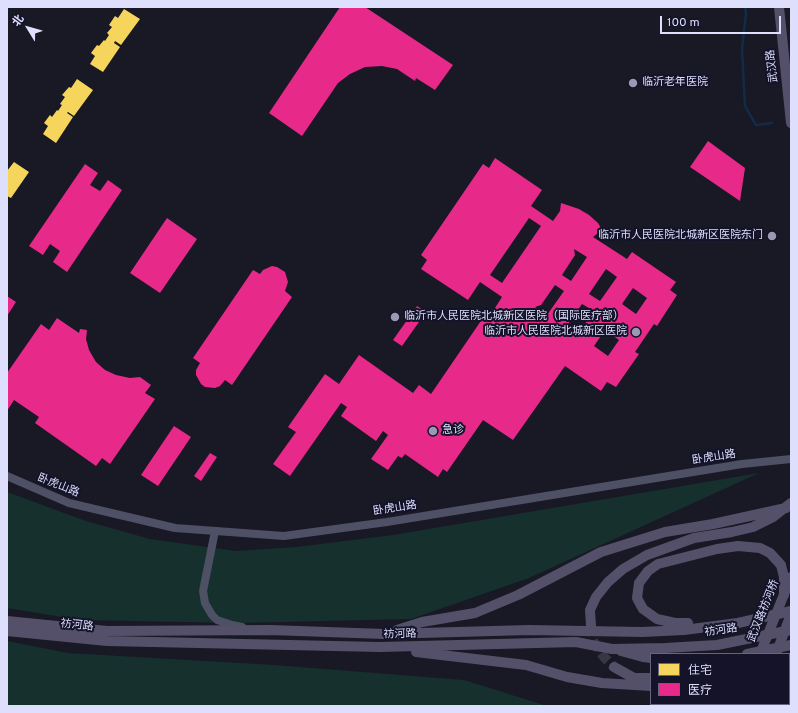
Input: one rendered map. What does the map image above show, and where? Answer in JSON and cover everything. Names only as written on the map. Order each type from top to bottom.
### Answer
[{"type":"main road","name":"武汉路","points":[[779,7],[791,123]]},
{"type":"main road","points":[[591,626],[590,610],[596,597],[608,582],[623,569],[648,555],[694,538],[753,527],[773,517],[788,506]]},
{"type":"main road","points":[[384,634],[422,622],[475,612],[518,595],[601,552],[665,532],[713,524],[788,506]]},
{"type":"main road","points":[[738,624],[675,623],[657,619],[643,609],[637,598],[639,583],[648,571],[658,564],[717,549],[738,546],[760,548],[770,553],[781,565],[784,577],[784,595]]},
{"type":"main road","name":"武汉路祊河桥","points":[[760,653],[791,578]]},
{"type":"main road","name":"祊河路","points":[[7,621],[107,631],[270,630],[384,634],[529,630],[642,632],[684,630],[738,624],[791,611]]},
{"type":"main road","points":[[776,653],[791,614]]},
{"type":"main road","name":"祊河路","points":[[7,631],[107,641],[380,647],[576,642],[612,649],[717,645],[791,630]]},
{"type":"main road","points":[[752,653],[791,645]]},
{"type":"main road","points":[[380,647],[526,665],[567,676],[602,683],[650,686]]},
{"type":"main road","points":[[612,649],[643,658],[650,658]]},
{"type":"main road","points":[[614,666],[634,678],[650,678]]},
{"type":"street","name":"卧虎山路","points":[[7,476],[69,504],[175,528],[284,536],[394,521],[742,464],[791,459]]},
{"type":"street","points":[[215,531],[203,591],[205,603],[212,615],[217,620],[232,625],[270,630]]},
{"type":"green space","points":[[759,473],[529,578],[411,619],[238,623],[80,620],[7,608],[7,492],[86,521],[150,539],[236,551],[296,547],[393,535]]},
{"type":"green space","points":[[7,641],[68,653],[274,665],[464,680],[547,706],[7,706]]},
{"type":"building: 住宅","points":[[124,9],[140,19],[121,45],[115,41],[114,43],[120,47],[103,72],[90,64],[95,56],[91,53],[97,45],[99,46],[104,40],[105,41],[109,35],[107,33],[112,27],[109,25],[115,16],[118,18]]},
{"type":"building: 住宅","points":[[77,79],[93,90],[74,116],[68,112],[67,113],[73,117],[56,143],[43,134],[48,126],[44,123],[50,115],[52,117],[57,110],[58,111],[62,105],[60,104],[65,97],[62,95],[69,87],[71,88]]},
{"type":"building: 住宅","points":[[14,162],[29,172],[11,198],[7,196],[7,171]]},
{"type":"building: 医疗","points":[[340,7],[365,7],[453,65],[435,90],[416,78],[415,81],[397,69],[382,66],[365,67],[350,74],[338,83],[302,136],[269,113]]},
{"type":"building: 医疗","points":[[708,141],[745,168],[740,201],[690,167]]},
{"type":"building: 医疗","points":[[495,158],[542,190],[531,206],[553,221],[560,211],[561,203],[579,209],[598,223],[602,230],[593,237],[627,259],[632,252],[676,282],[670,290],[677,295],[657,326],[654,324],[635,352],[639,354],[616,387],[607,382],[601,391],[565,366],[513,440],[483,420],[447,472],[443,469],[438,477],[405,454],[402,458],[398,456],[388,470],[371,459],[388,435],[383,431],[376,441],[341,416],[347,407],[341,403],[290,476],[273,464],[296,432],[288,427],[325,374],[339,384],[359,355],[413,393],[419,385],[431,394],[487,312],[495,308],[502,297],[480,282],[468,300],[421,269],[427,260],[421,255],[483,164],[489,168]],"holes":[[[529,218],[541,226],[502,283],[490,275]],[[574,249],[587,257],[571,281],[562,275],[575,255]],[[606,269],[617,277],[600,301],[589,294]],[[555,285],[564,291],[547,315],[535,307],[541,305]],[[633,288],[647,298],[636,314],[622,304]],[[582,304],[594,311],[577,335],[566,327]],[[605,330],[619,340],[608,356],[594,346]]]},
{"type":"building: 医疗","points":[[85,164],[98,173],[90,185],[100,191],[108,180],[122,190],[67,272],[53,262],[60,251],[50,244],[43,255],[29,246]]},
{"type":"building: 医疗","points":[[167,218],[197,239],[160,293],[130,273]]},
{"type":"building: 医疗","points":[[272,266],[285,272],[288,282],[285,291],[292,297],[232,385],[225,380],[220,386],[215,388],[205,387],[201,384],[196,375],[196,370],[200,363],[193,358],[253,270],[260,274],[263,270]]},
{"type":"building: 医疗","points":[[7,296],[16,302],[7,316]]},
{"type":"building: 医疗","points":[[417,306],[426,312],[402,346],[393,340]]},
{"type":"building: 医疗","points":[[57,318],[79,333],[80,329],[87,330],[86,339],[89,350],[96,362],[105,370],[116,375],[130,378],[140,377],[151,385],[145,393],[155,399],[110,464],[102,458],[96,466],[35,423],[39,417],[14,400],[7,411],[7,373],[41,324],[49,330]]},
{"type":"building: 医疗","points":[[174,426],[191,437],[158,486],[141,475]]},
{"type":"building: 医疗","points":[[210,453],[217,457],[201,481],[194,476]]},
{"type":"waterway","points":[[745,7],[746,13],[742,49],[745,106],[756,125],[772,123]]},
{"type":"tunnel","points":[[591,626],[593,641],[604,657],[614,667]]},
{"type":"place","name":"临沂老年医院","points":[[633,83]]},
{"type":"place","name":"临沂市人民医院北城新区医院·东门","points":[[772,236]]},
{"type":"place","name":"临沂市人民医院北城新区医院（国际医疗部）","points":[[395,317]]},
{"type":"place","name":"临沂市人民医院北城新区医院","points":[[636,332]]},
{"type":"place","name":"急诊","points":[[433,431]]}]
